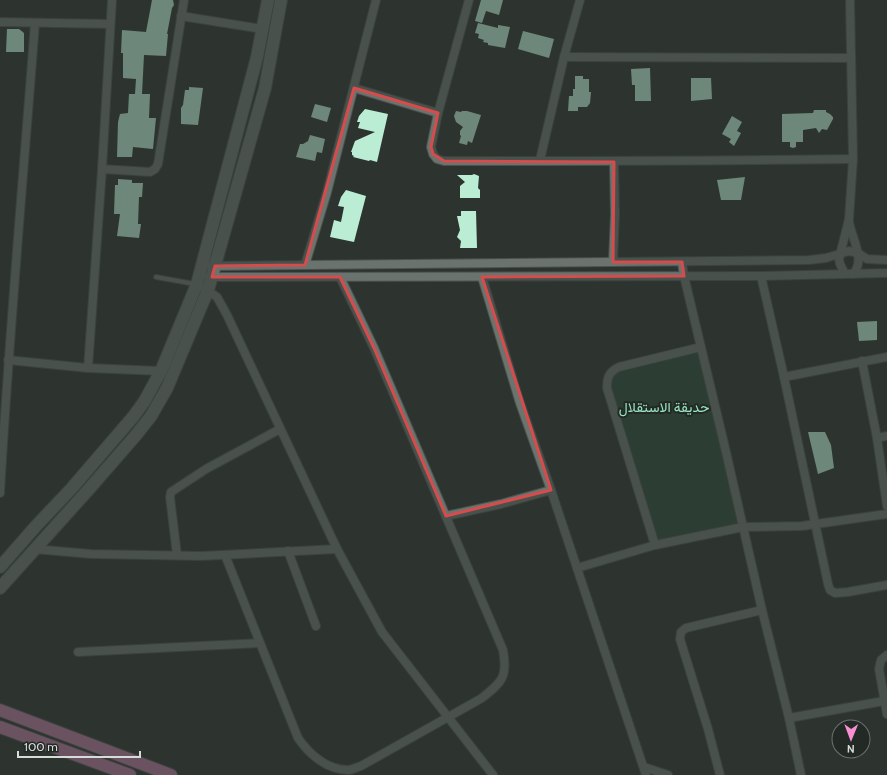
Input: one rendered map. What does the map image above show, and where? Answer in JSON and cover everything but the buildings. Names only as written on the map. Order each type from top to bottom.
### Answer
[{"type":"main road","points":[[0,567],[134,417],[161,371],[199,276],[257,57],[268,0]]},
{"type":"main road","points":[[0,588],[100,477],[151,416],[167,388],[208,290],[265,88],[281,0]]},
{"type":"main road","points":[[36,526],[46,537]]},
{"type":"main road","points":[[0,710],[167,774]]},
{"type":"main road","points":[[0,727],[130,775]]},
{"type":"street","points":[[88,368],[112,0]]},
{"type":"street","points":[[102,169],[150,172],[155,169],[158,164],[184,0]]},
{"type":"street","points":[[305,266],[327,192],[376,0]]},
{"type":"street","points":[[469,0],[438,113],[431,147],[433,154],[437,159],[444,161],[540,160],[614,162],[853,159]]},
{"type":"street","points":[[540,160],[564,57],[580,0]]},
{"type":"street","points":[[849,274],[840,264],[840,254],[849,219],[853,159],[850,0]]},
{"type":"street","points":[[181,16],[262,29]]},
{"type":"street","points":[[0,22],[110,24]]},
{"type":"street","points":[[0,493],[8,360],[35,23]]},
{"type":"street","points":[[564,57],[851,58]]},
{"type":"street","points":[[354,88],[438,113]]},
{"type":"street","points":[[613,262],[615,214],[614,162]]},
{"type":"street","points":[[849,219],[859,262],[856,271],[849,274]]},
{"type":"street","points":[[199,276],[213,271],[305,266],[809,260],[826,258],[849,251],[858,253],[867,259],[887,260]]},
{"type":"street","points":[[682,262],[762,610],[790,718],[801,775]]},
{"type":"street","points":[[199,276],[213,271],[340,277],[761,276],[887,273]]},
{"type":"street","points":[[199,276],[208,290],[217,297],[227,315],[337,549],[382,632],[493,775]]},
{"type":"street","points":[[761,276],[830,590],[836,593],[842,593],[887,584]]},
{"type":"street","points":[[225,555],[298,738],[306,749],[318,760],[336,768],[349,770],[361,766],[482,698],[495,688],[503,677],[505,664],[503,650],[374,348],[340,277]]},
{"type":"street","points":[[482,277],[520,403],[551,490],[645,771],[668,775]]},
{"type":"street","points":[[655,545],[607,388],[607,378],[611,371],[619,366],[701,347]]},
{"type":"street","points":[[784,377],[887,357]]},
{"type":"street","points":[[8,360],[88,368],[161,371]]},
{"type":"street","points":[[862,361],[877,438],[887,506]]},
{"type":"street","points":[[178,555],[170,497],[171,492],[206,469],[280,429]]},
{"type":"street","points":[[877,438],[887,436]]},
{"type":"street","points":[[446,516],[501,504],[551,490]]},
{"type":"street","points":[[577,568],[655,545],[743,527],[777,528],[816,525],[887,514]]},
{"type":"street","points":[[34,549],[91,554],[225,555],[337,549]]},
{"type":"street","points":[[288,552],[316,626]]},
{"type":"street","points":[[720,775],[708,729],[680,639],[681,632],[686,628],[762,610]]},
{"type":"street","points":[[78,652],[259,643]]},
{"type":"street","points":[[887,655],[881,660],[879,669],[887,714]]},
{"type":"street","points":[[790,718],[884,701]]},
{"type":"lane","points":[[156,277],[199,276]]},
{"type":"highlighted area","points":[[354,88],[438,113],[431,147],[433,154],[444,161],[614,162],[613,262],[682,262],[684,276],[482,277],[551,490],[446,516],[374,348],[340,277],[212,277],[215,266],[305,265]]},
{"type":"green space","name":"حديقة الاستقلال","points":[[701,347],[742,524],[655,545],[607,388],[611,371]]}]
